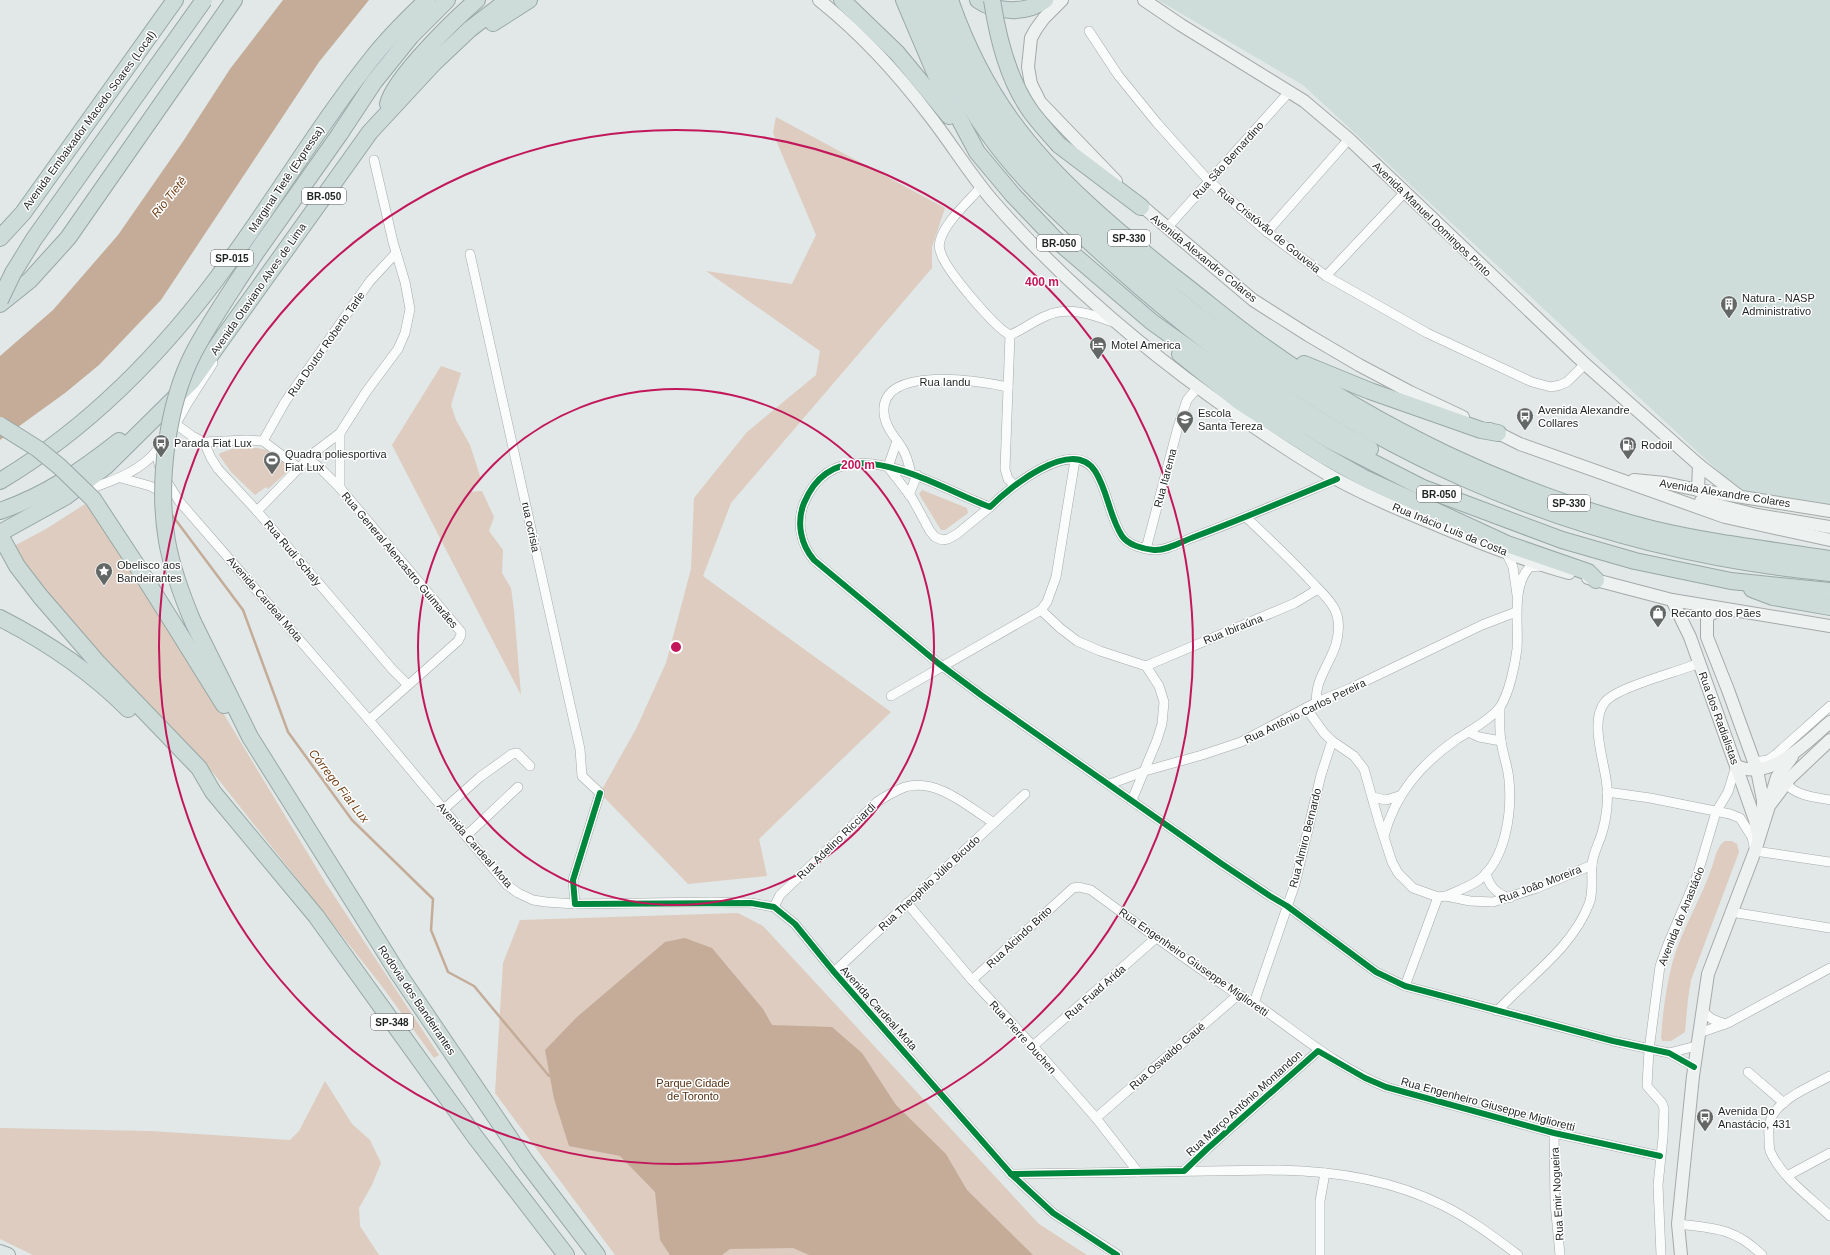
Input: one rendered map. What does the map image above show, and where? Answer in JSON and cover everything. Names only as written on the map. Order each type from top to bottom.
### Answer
[{"type":"highway","name":"Avenida Embaixador Macedo Soares (Local)","points":[[0,236],[24,213],[175,0]]},
{"type":"highway","points":[[0,300],[13,273],[34,239],[204,0]]},
{"type":"highway","points":[[0,304],[44,266],[78,225],[234,0]]},
{"type":"highway","name":"Marginal Tietê (Expressa)","points":[[0,481],[24,467],[100,408],[137,373],[178,327],[229,263],[339,101],[374,56],[427,0]]},
{"type":"highway","points":[[250,737],[193,622],[177,582],[167,541],[163,505],[168,439],[172,416],[194,353],[255,254],[339,136],[374,82],[411,36],[447,0]]},
{"type":"highway","points":[[374,82],[386,77],[404,56],[462,0]]},
{"type":"highway","points":[[385,114],[388,100],[402,78],[449,26],[477,0]]},
{"type":"highway","name":"Avenida Otaviano Alves de Lima","points":[[0,534],[65,498],[106,466],[192,381],[337,178],[385,114],[434,63],[470,29],[508,0]]},
{"type":"highway","points":[[470,29],[496,22],[529,0]]},
{"type":"highway","points":[[842,0],[897,53],[977,152]]},
{"type":"highway","points":[[904,0],[936,75],[977,152]]},
{"type":"highway","name":"SP-330","points":[[950,0],[963,36],[988,84],[1011,121],[1037,153],[1070,186],[1153,259],[1258,342],[1328,390],[1387,424],[1485,471],[1550,497],[1652,528],[1691,537],[1830,559]]},
{"type":"highway","points":[[978,0],[1001,10],[1012,10],[1023,9],[1045,0]]},
{"type":"highway","points":[[992,0],[1003,51],[1021,96],[1032,113],[1059,145],[1141,207]]},
{"type":"highway","points":[[926,2],[941,51],[964,96],[990,136],[1017,170],[1052,208],[1159,304],[1213,347],[1286,398],[1354,440],[1496,516],[1562,540],[1635,561],[1731,581],[1830,591]]},
{"type":"highway","points":[[926,2],[957,52],[980,97],[1002,132],[1027,164],[1083,218],[1169,292],[1244,351],[1309,395],[1403,450],[1485,488],[1588,526],[1684,552],[1790,569],[1830,573]]},
{"type":"highway","name":"BR-050","points":[[977,152],[1013,195],[1054,238],[1152,322],[1231,378],[1331,441],[1423,488],[1496,516]]},
{"type":"highway","points":[[0,294],[17,290]]},
{"type":"highway","points":[[1152,322],[1170,346],[1240,402],[1323,455],[1364,478],[1507,544],[1588,572],[1596,580]]},
{"type":"highway","points":[[1258,342],[1274,346],[1311,368],[1370,391],[1481,430],[1498,433]]},
{"type":"highway","points":[[0,511],[34,498],[62,483],[132,431],[159,415]]},
{"type":"highway","points":[[0,425],[38,449],[60,467],[93,499],[232,717],[240,728],[250,737]]},
{"type":"highway","points":[[0,534],[17,566],[40,596],[97,662],[199,768],[214,792]]},
{"type":"highway","points":[[1731,581],[1773,597],[1830,607]]},
{"type":"highway","points":[[0,618],[38,639],[80,668],[115,695],[202,785],[214,792]]},
{"type":"highway","name":"Rodovia dos Bandeirantes","points":[[250,737],[398,973],[526,1162],[597,1255]]},
{"type":"highway","name":"SP-348","points":[[214,792],[316,916],[476,1138],[566,1255]]},
{"type":"main road","name":"Rua Inácio Luis da Costa","points":[[819,0],[854,32],[908,89],[929,115],[981,187],[1043,253],[1116,323],[1197,388],[1292,453],[1337,479],[1418,517],[1506,552],[1546,566],[1672,600],[1830,626]]},
{"type":"main road","name":"Avenida Alexandre Colares","points":[[1062,0],[1044,18],[1032,38],[1028,67],[1035,93],[1040,102],[1141,207],[1253,300],[1308,335],[1410,392],[1520,444],[1619,478],[1665,482],[1698,490],[1830,511]]},
{"type":"main road","name":"Avenida Manuel Domingos Pinto","points":[[1144,0],[1181,25],[1304,101],[1349,139],[1585,364],[1699,465],[1739,496]]},
{"type":"main road","points":[[1698,490],[1699,465]]},
{"type":"main road","points":[[1619,478],[1725,517],[1830,540]]},
{"type":"main road","points":[[1660,494],[1699,501],[1757,515],[1830,527]]},
{"type":"main road","name":"Rua dos Radialistas","points":[[1672,600],[1690,637],[1755,820],[1757,845]]},
{"type":"main road","name":"Rua dos Radialistas","points":[[1728,609],[1710,614],[1706,624],[1707,637],[1755,766],[1763,800],[1763,823]]},
{"type":"main road","points":[[1710,694],[1714,689],[1720,687],[1728,690]]},
{"type":"main road","points":[[1736,766],[1748,770],[1755,766],[1771,767],[1795,751],[1830,722]]},
{"type":"main road","points":[[1769,806],[1785,782],[1830,740]]},
{"type":"main road","points":[[1681,1255],[1678,1224],[1696,1046],[1708,974],[1757,845],[1777,777],[1795,751]]},
{"type":"main road","points":[[0,1252],[8,1255]]},
{"type":"street","name":"Rua Cristóvão de Gouveia","points":[[1089,31],[1126,85],[1208,181],[1267,232],[1326,276],[1427,333],[1532,382],[1551,387],[1560,385],[1567,382],[1585,364]]},
{"type":"street","name":"Rua São Bernardino","points":[[1167,228],[1290,91]]},
{"type":"street","points":[[1267,232],[1349,139]]},
{"type":"street","points":[[256,511],[307,458],[340,433],[366,392],[398,349],[405,333],[410,309],[405,282],[396,253],[374,160]]},
{"type":"street","points":[[981,187],[946,228],[940,240],[940,253],[946,264],[993,322],[1003,332],[1010,335],[1005,469],[1008,478],[1014,485]]},
{"type":"street","points":[[1326,276],[1404,192]]},
{"type":"street","name":"Rua Doutor Roberto Tarle","points":[[263,441],[285,402],[370,280],[396,253]]},
{"type":"street","name":"rua ocrisia","points":[[470,254],[580,749],[582,776],[600,793],[573,880],[574,904]]},
{"type":"street","name":"Rua Inácio Luis da Costa","points":[[1010,335],[1024,329],[1046,316],[1065,311],[1089,313],[1116,323]]},
{"type":"street","points":[[65,498],[121,478],[141,465],[156,452],[177,425],[187,404],[210,369],[219,345]]},
{"type":"street","name":"Rua Iandu","points":[[914,474],[903,449],[886,423],[884,413],[886,398],[897,387],[911,382],[933,379],[961,380],[1008,387]]},
{"type":"street","name":"Rua Itarema","points":[[1146,549],[1178,427],[1187,400],[1197,388]]},
{"type":"street","points":[[177,425],[192,436],[204,442],[247,440],[263,441],[299,468]]},
{"type":"street","name":"Rua General Alencastro Guimarães","points":[[340,433],[340,488]]},
{"type":"street","points":[[888,467],[897,441]]},
{"type":"street","name":"Rua Rudi Schaly","points":[[204,442],[218,469],[392,669],[408,685]]},
{"type":"street","name":"Avenida Cardeal Mota","points":[[156,452],[166,480],[179,501],[369,720],[507,884],[518,893],[533,900],[574,904],[712,902],[751,903],[774,907],[795,924],[834,972],[1012,1174],[1053,1213],[1117,1255]]},
{"type":"street","name":"Rua General Alencastro Guimarães","points":[[307,458],[320,467],[340,488],[461,632],[458,641],[408,685]]},
{"type":"street","points":[[888,467],[909,495],[930,532],[935,537],[942,540],[948,539],[957,534],[1014,485],[1054,463],[1075,460],[1087,463],[1095,470],[1122,537],[1136,546],[1156,550],[1246,518],[1337,479]]},
{"type":"street","points":[[891,696],[944,667],[991,637],[1041,610],[1050,595],[1056,578],[1075,460]]},
{"type":"street","points":[[990,507],[914,474],[888,467],[856,462],[841,465],[826,474],[815,485],[804,504],[800,529],[806,551],[814,560],[944,667],[1254,886],[1287,906],[1376,972],[1405,986],[1649,1050],[1670,1053],[1694,1067]]},
{"type":"street","points":[[909,495],[914,474]]},
{"type":"street","name":"Avenida Cardeal Mota","points":[[121,478],[150,486],[179,501]]},
{"type":"street","points":[[1246,518],[1318,589],[1334,608],[1338,621],[1336,645],[1318,690],[1317,702]]},
{"type":"street","points":[[1506,552],[1513,567],[1517,602]]},
{"type":"street","points":[[1405,986],[1442,897],[1468,886],[1486,873],[1500,848],[1506,831],[1509,813],[1509,780],[1501,741],[1500,708],[1515,663],[1517,640],[1517,602],[1526,571],[1535,566],[1546,566]]},
{"type":"street","name":"Rua Ibiraúna","points":[[1146,666],[1295,603],[1318,589]]},
{"type":"street","points":[[1041,610],[1060,628],[1077,641],[1100,651],[1146,666],[1159,686],[1164,702],[1162,724],[1145,771],[1132,800]]},
{"type":"street","name":"Rua Antônio Carlos Pereira","points":[[1110,784],[1145,771],[1197,757],[1241,742],[1317,702],[1357,685],[1482,625],[1516,612]]},
{"type":"street","name":"Rua João Moreira","points":[[1306,708],[1316,723],[1332,741],[1360,762],[1368,776],[1375,808],[1392,862],[1398,873],[1406,882],[1414,888],[1442,897],[1470,901],[1493,902],[1510,898],[1592,865],[1602,832],[1607,792],[1598,728],[1599,715],[1604,703],[1612,696],[1626,689],[1699,663]]},
{"type":"street","points":[[369,720],[408,685]]},
{"type":"street","points":[[1755,766],[1775,755],[1830,706]]},
{"type":"street","points":[[1384,836],[1399,796],[1435,756],[1500,708]]},
{"type":"street","points":[[1468,732],[1479,737],[1501,741]]},
{"type":"street","name":"Rua Almiro Bernardo","points":[[1254,1002],[1295,884],[1323,769],[1332,741]]},
{"type":"street","points":[[444,808],[480,777],[512,754],[517,754],[530,766]]},
{"type":"street","name":"Avenida do Anastácio","points":[[1662,1255],[1658,1205],[1664,1109],[1662,1103],[1647,1086],[1649,1050],[1660,966],[1697,876],[1716,812],[1728,792],[1736,766]]},
{"type":"street","points":[[1785,782],[1799,793],[1830,800]]},
{"type":"street","name":"Rua Adelino Ricciardi","points":[[774,907],[780,895],[877,802],[893,792],[906,787],[926,786],[941,790],[994,823]]},
{"type":"street","points":[[466,836],[518,788]]},
{"type":"street","points":[[1607,792],[1650,798],[1730,814],[1740,818],[1757,845],[1830,862]]},
{"type":"street","name":"Rua Theophilo Júlio Bicudo","points":[[834,972],[1025,794]]},
{"type":"street","points":[[1373,797],[1386,800],[1399,796]]},
{"type":"street","points":[[1497,1010],[1554,955],[1576,930],[1589,902],[1592,890],[1592,865]]},
{"type":"street","points":[[1486,873],[1487,879],[1495,891],[1501,896],[1510,898]]},
{"type":"street","name":"Rua Engenheiro Giuseppe Miglioretti","points":[[1066,894],[1073,888],[1079,887],[1091,890],[1156,938],[1238,995],[1254,1002],[1318,1051],[1365,1078],[1386,1087],[1554,1133],[1660,1156]]},
{"type":"street","name":"Rua Alcindo Brito","points":[[972,980],[1066,894]]},
{"type":"street","name":"Rua Pierre Duchen","points":[[907,903],[972,980],[1033,1046],[1096,1118],[1138,1172]]},
{"type":"street","points":[[1731,912],[1830,928]]},
{"type":"street","name":"Rua Fuad Arida","points":[[1033,1046],[1156,938]]},
{"type":"street","points":[[1699,1031],[1706,1031],[1725,1024],[1830,968]]},
{"type":"street","name":"Rua Oswaldo Gaué","points":[[1096,1118],[1238,995]]},
{"type":"street","points":[[1702,1011],[1712,1019],[1725,1024]]},
{"type":"street","points":[[1670,1053],[1696,1046]]},
{"type":"street","name":"Rua Março Antônio Montandon","points":[[1184,1171],[1207,1148],[1318,1051]]},
{"type":"street","points":[[1748,1072],[1784,1102]]},
{"type":"street","points":[[1830,1076],[1784,1102],[1777,1108],[1770,1119],[1768,1132],[1770,1150],[1776,1162],[1787,1176],[1830,1216]]},
{"type":"street","name":"Rua Emir Nogueira","points":[[1554,1133],[1555,1203],[1560,1255]]},
{"type":"street","points":[[1787,1176],[1830,1153]]},
{"type":"street","points":[[1012,1174],[1304,1170],[1325,1173],[1396,1187],[1442,1205],[1481,1228],[1518,1255]]},
{"type":"street","points":[[1320,1255],[1320,1202],[1325,1173]]},
{"type":"street","points":[[1678,1224],[1723,1229],[1750,1243],[1762,1255]]},
{"type":"shaded area","points":[[1158,0],[1830,0],[1830,506],[1743,494],[1303,85]]},
{"type":"green space","points":[[776,117],[945,208],[932,247],[932,268],[731,503],[703,576],[891,712],[759,839],[767,876],[688,884],[600,793],[636,729],[666,663],[691,569],[694,498],[747,432],[816,375],[820,351],[706,271],[792,284],[816,235],[773,133]]},
{"type":"green space","points":[[441,366],[461,373],[451,405],[456,420],[470,445],[481,479],[469,492],[482,491],[494,517],[489,531],[503,550],[502,573],[511,588],[521,695],[392,445]]},
{"type":"green space","points":[[257,448],[271,451],[288,467],[286,469],[288,471],[268,489],[266,487],[255,495],[231,472],[219,455],[220,453],[232,449]]},
{"type":"green space","points":[[922,490],[967,508],[968,513],[945,530],[941,530],[919,494]]},
{"type":"green space","points":[[85,504],[102,525],[174,636],[225,716],[325,882],[439,1055],[434,1058],[381,985],[214,774],[109,662],[82,638],[57,608],[23,561],[14,546],[46,529]]},
{"type":"green space","points":[[1725,841],[1732,841],[1737,844],[1739,852],[1691,980],[1685,1032],[1671,1041],[1662,1041],[1661,1037],[1665,1000],[1676,951],[1707,879],[1718,849]]},
{"type":"green space","name":"Parque Cidade de Toronto","points":[[738,913],[763,926],[1039,1224],[1087,1255],[615,1255],[495,1093],[503,963],[520,920]]},
{"type":"green space","points":[[325,1081],[352,1124],[370,1140],[381,1163],[372,1185],[359,1208],[360,1226],[379,1255],[33,1255],[0,1239],[0,1128],[150,1131],[290,1140],[299,1131]]},
{"type":"water","name":"Rio Tietê","points":[[283,0],[369,0],[319,62],[161,300],[99,365],[65,393],[0,440],[0,356],[53,310],[118,235],[184,140],[230,69]]},
{"type":"water","name":"Parque Cidade de Toronto","points":[[685,938],[712,948],[763,1009],[772,1025],[832,1027],[862,1053],[896,1105],[946,1154],[967,1190],[1033,1255],[809,1255],[793,1248],[730,1249],[722,1255],[670,1255],[660,1240],[655,1192],[620,1156],[569,1146],[554,1099],[545,1050],[577,1017],[665,942]]},
{"type":"waterway","name":"Córrego Fiat Lux","points":[[172,515],[243,610],[288,732],[352,820],[433,899],[431,930],[448,972],[474,986],[549,1076]]},
{"type":"cycle path","points":[[1337,479],[1190,539],[1164,549],[1154,550],[1136,546],[1128,542],[1122,536],[1114,520],[1103,487],[1095,471],[1085,462],[1072,459],[1057,462],[1041,469],[1011,488],[990,507],[917,476],[890,467],[864,463],[840,466],[820,479],[804,503],[800,518],[800,526],[803,541],[814,560],[938,663],[981,695],[1222,864],[1287,906],[1376,972],[1405,986],[1613,1041],[1669,1053],[1694,1067]]},
{"type":"cycle path","points":[[600,793],[573,880],[575,904],[751,903],[774,907],[795,924],[834,972],[1011,1174],[1053,1213],[1117,1255]]},
{"type":"cycle path","points":[[1011,1174],[1184,1171],[1318,1051],[1365,1078],[1386,1087],[1554,1133],[1660,1156]]},
{"type":"place","name":"Natura - NASP Administrativo","points":[[1729,319]]},
{"type":"place","name":"Motel America","points":[[1098,360]]},
{"type":"place","name":"Avenida Alexandre Collares","points":[[1525,431]]},
{"type":"place","name":"Escola Santa Tereza","points":[[1185,434]]},
{"type":"place","name":"Parada Fiat Lux","points":[[161,458]]},
{"type":"place","name":"Rodoil","points":[[1628,460]]},
{"type":"place","name":"Quadra poliesportiva Fiat Lux","points":[[272,475]]},
{"type":"place","name":"Obelisco aos Bandeirantes","points":[[104,586]]},
{"type":"place","name":"Recanto dos Pães","points":[[1658,628]]},
{"type":"place","name":"Avenida Do Anastácio, 431","points":[[1705,1132]]}]
